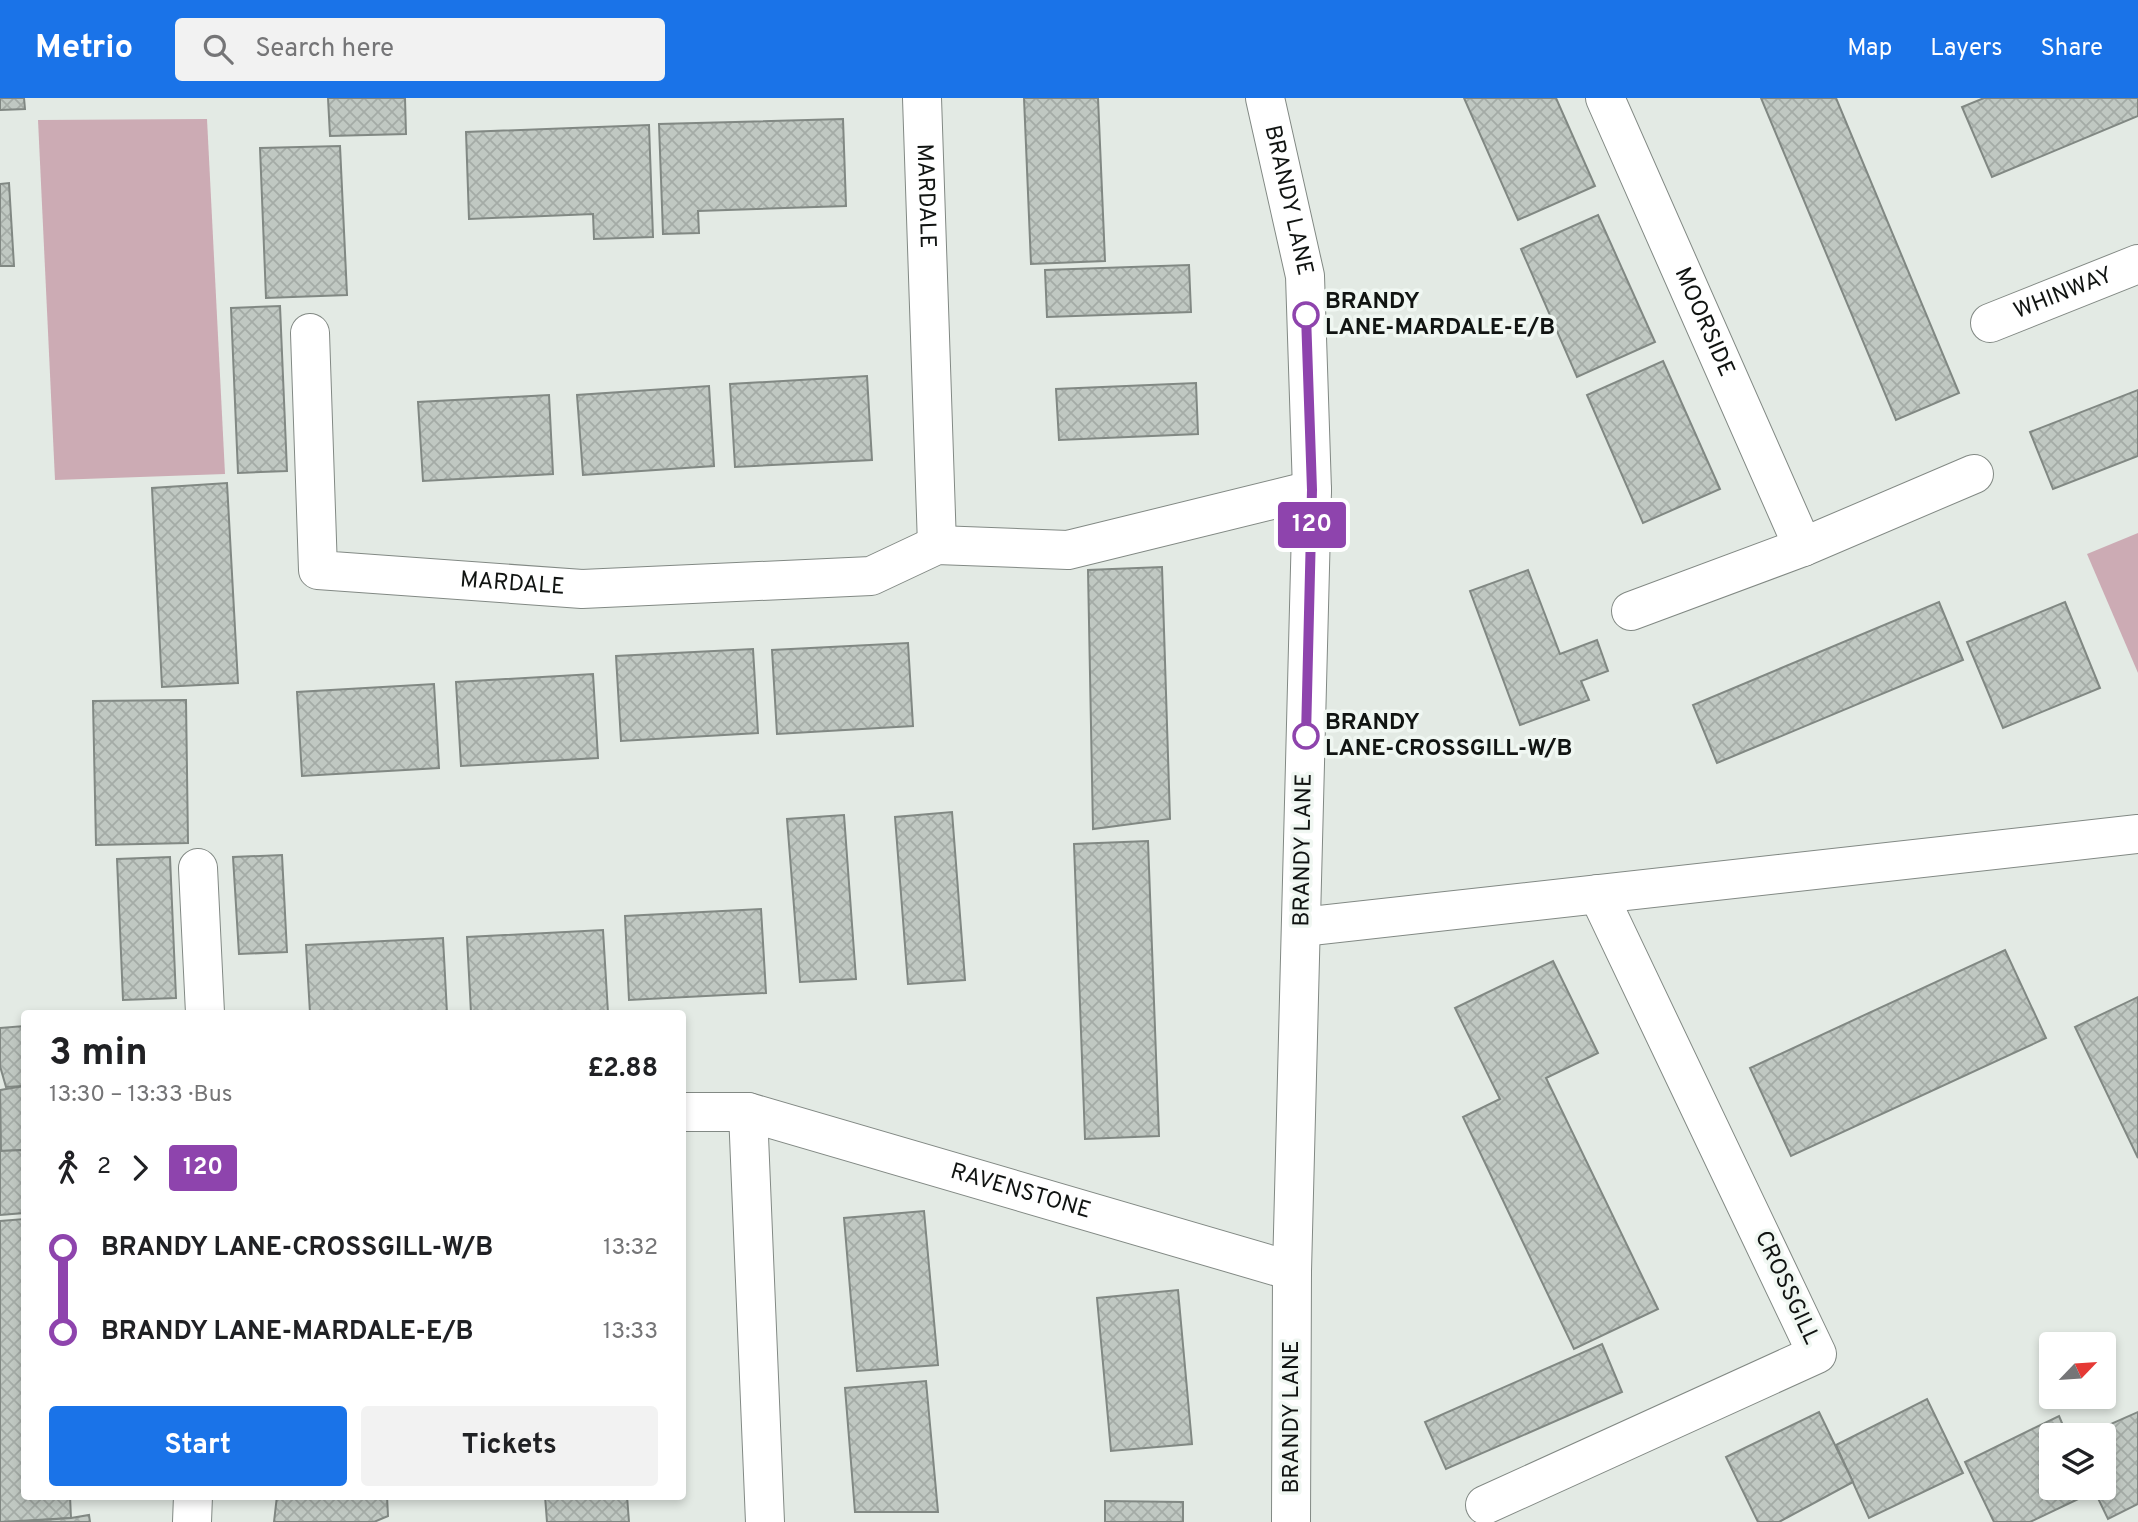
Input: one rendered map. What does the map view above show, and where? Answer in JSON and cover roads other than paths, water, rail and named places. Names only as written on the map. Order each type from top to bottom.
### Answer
[{"type":"street","name":"MARDALE","points":[[922,98],[937,545]]},
{"type":"street","name":"BRANDY LANE","points":[[1265,98],[1305,276],[1312,490],[1292,1271],[1291,1522]]},
{"type":"street","name":"MOORSIDE","points":[[1605,98],[1803,547]]},
{"type":"street","name":"WHINWAY","points":[[1990,323],[2138,264]]},
{"type":"street","name":"MARDALE","points":[[310,332],[318,570],[595,589],[871,576],[937,545],[1068,550],[1312,490]]},
{"type":"street","points":[[1631,611],[1803,547],[1974,474]]},
{"type":"street","points":[[1302,927],[2138,834]]},
{"type":"street","points":[[198,868],[205,1010]]},
{"type":"street","name":"CROSSGILL","points":[[1485,1505],[1817,1354],[1598,894]]},
{"type":"street","name":"RAVENSTONE","points":[[686,1112],[748,1112],[1292,1271]]},
{"type":"street","points":[[748,1112],[765,1522]]},
{"type":"street","points":[[192,1522],[193,1500]]},
{"type":"place","name":"BRANDY LANE-MARDALE-E/B","points":[[1306,315]]},
{"type":"place","name":"BRANDY LANE-CROSSGILL-W/B","points":[[1306,736]]}]
